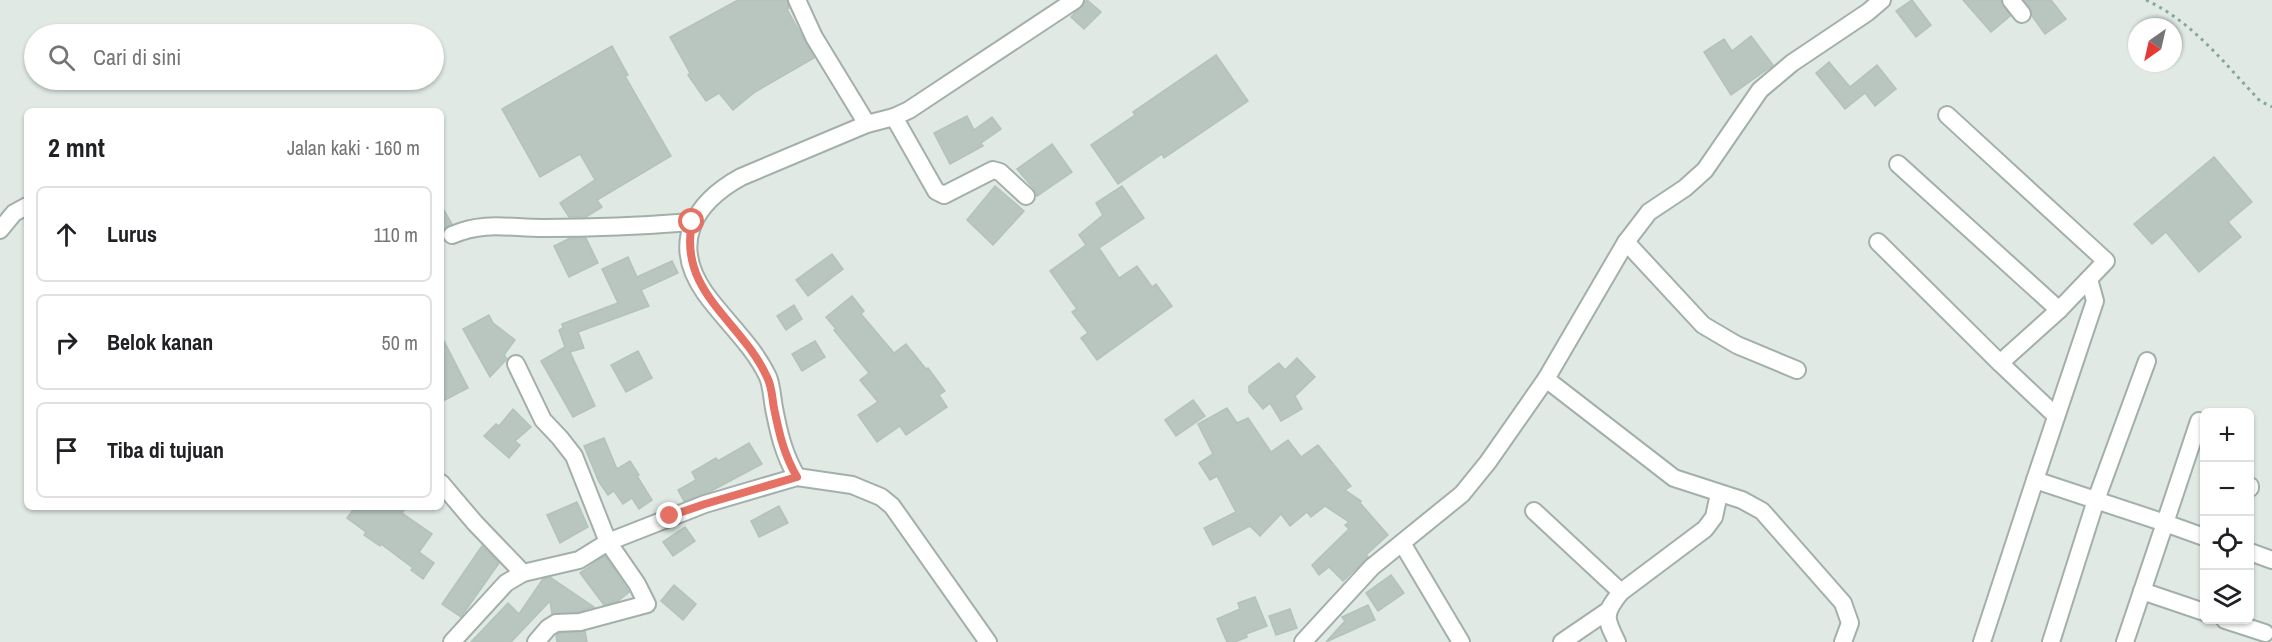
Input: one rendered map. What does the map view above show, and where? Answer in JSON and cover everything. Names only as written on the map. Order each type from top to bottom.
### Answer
[{"type":"street","points":[[797,0],[814,37],[867,124]]},
{"type":"street","points":[[797,477],[782,444],[769,380],[756,357],[704,291],[693,270],[689,235],[692,222],[711,197],[741,177],[867,124],[894,117],[909,110],[1076,0]]},
{"type":"street","points":[[1303,642],[1372,567],[1462,494],[1488,462],[1546,379],[1626,242],[1653,207],[1684,188],[1705,170],[1760,90],[1792,63],[1868,12],[1882,0]]},
{"type":"street","points":[[2012,0],[2022,14]]},
{"type":"street","points":[[1947,115],[2106,261],[2059,310],[2000,363]]},
{"type":"street","points":[[894,117],[936,191],[940,194],[944,195],[993,170],[1000,172],[1026,196]]},
{"type":"street","points":[[1898,164],[2059,310]]},
{"type":"street","points":[[0,230],[14,213],[24,208]]},
{"type":"street","points":[[452,235],[483,225],[540,228],[621,227],[692,222]]},
{"type":"street","points":[[1626,242],[1683,306],[1707,328],[1737,345],[1797,370]]},
{"type":"street","points":[[1878,242],[2056,416]]},
{"type":"street","points":[[1983,642],[2095,301],[2089,279]]},
{"type":"street","points":[[2051,642],[2096,500],[2147,361]]},
{"type":"street","points":[[516,364],[543,420],[574,456],[608,542],[633,578],[647,604],[580,622],[556,623],[548,628],[536,642]]},
{"type":"street","points":[[1546,379],[1674,478],[1742,500],[1762,512],[1844,603],[1850,623],[1843,642]]},
{"type":"street","points":[[2125,642],[2199,421]]},
{"type":"street","points":[[452,642],[506,583],[523,573],[571,563],[608,542],[705,504],[797,477],[852,485],[881,497],[892,506],[988,642]]},
{"type":"street","points":[[2035,480],[2200,535]]},
{"type":"street","points":[[444,487],[523,573]]},
{"type":"street","points":[[1562,642],[1606,612],[1621,592],[1705,529],[1714,517],[1719,494]]},
{"type":"street","points":[[1534,511],[1621,592]]},
{"type":"street","points":[[1402,543],[1461,642]]},
{"type":"street","points":[[2254,553],[2272,560]]},
{"type":"street","points":[[2142,591],[2200,610]]},
{"type":"street","points":[[1606,612],[1606,619],[1617,642]]},
{"type":"street","points":[[2237,624],[2265,633]]},
{"type":"path","points":[[2146,0],[2197,34],[2260,100],[2272,107]]},
{"type":"building","points":[[738,0],[787,0],[789,8],[787,9],[814,58],[755,92],[733,110],[719,93],[706,101],[688,75],[690,73],[670,37]]},
{"type":"building","points":[[1087,0],[1101,12],[1084,29],[1071,17]]},
{"type":"building","points":[[1912,0],[1931,25],[1916,37],[1896,11]]},
{"type":"building","points":[[1963,0],[2001,0],[2010,16],[1991,32]]},
{"type":"building","points":[[2024,0],[2051,0],[2066,19],[2045,34]]},
{"type":"building","points":[[1751,36],[1773,65],[1731,95],[1704,52],[1724,39],[1732,51]]},
{"type":"building","points":[[612,46],[628,75],[625,76],[671,156],[597,200],[602,207],[586,217],[569,217],[560,203],[595,180],[580,154],[540,177],[502,109]]},
{"type":"building","points":[[1216,55],[1248,101],[1164,158],[1162,154],[1118,184],[1091,145],[1135,115],[1133,112]]},
{"type":"building","points":[[1829,62],[1850,87],[1877,65],[1896,89],[1875,106],[1865,93],[1845,109],[1816,73]]},
{"type":"building","points":[[967,116],[974,130],[992,117],[1001,129],[981,143],[983,146],[950,164],[934,133]]},
{"type":"building","points":[[1052,144],[1072,172],[1037,196],[1017,169]]},
{"type":"building","points":[[2214,157],[2252,202],[2228,222],[2241,237],[2199,272],[2166,232],[2152,244],[2134,224]]},
{"type":"building","points":[[995,186],[1024,211],[993,245],[967,220]]},
{"type":"building","points":[[1122,186],[1144,218],[1099,248],[1119,278],[1137,266],[1152,287],[1156,284],[1172,306],[1097,360],[1081,338],[1088,333],[1072,312],[1077,309],[1050,271],[1086,245],[1079,235],[1103,215],[1096,203]]},
{"type":"building","points":[[444,210],[452,224],[444,229]]},
{"type":"building","points":[[570,238],[586,238],[598,263],[569,277],[554,246]]},
{"type":"building","points":[[832,254],[843,269],[808,296],[796,280]]},
{"type":"building","points":[[628,257],[637,277],[672,261],[678,273],[641,290],[649,306],[578,332],[584,348],[570,352],[595,406],[573,417],[541,361],[565,347],[559,330],[563,328],[562,324],[618,303],[602,269]]},
{"type":"building","points":[[852,296],[864,311],[861,314],[894,353],[906,344],[945,391],[939,395],[947,407],[906,435],[900,426],[877,442],[858,415],[878,402],[860,380],[869,373],[826,317]]},
{"type":"building","points":[[794,305],[802,319],[786,330],[777,316]]},
{"type":"building","points":[[489,315],[493,323],[515,340],[504,355],[507,359],[490,377],[463,329]]},
{"type":"building","points":[[444,341],[468,388],[444,400]]},
{"type":"building","points":[[815,341],[825,357],[802,371],[792,354]]},
{"type":"building","points":[[638,351],[652,378],[626,392],[611,365]]},
{"type":"building","points":[[1297,358],[1315,377],[1295,396],[1302,409],[1281,421],[1270,403],[1263,409],[1249,392],[1249,386],[1279,363],[1285,370]]},
{"type":"building","points":[[1193,400],[1205,416],[1176,436],[1165,420]]},
{"type":"building","points":[[1227,408],[1237,423],[1248,418],[1271,452],[1288,440],[1301,457],[1318,445],[1351,486],[1345,490],[1361,501],[1360,503],[1388,535],[1343,581],[1329,567],[1319,575],[1312,565],[1349,529],[1345,525],[1349,522],[1325,506],[1311,517],[1307,512],[1290,526],[1281,514],[1260,536],[1250,526],[1213,545],[1204,528],[1236,512],[1217,476],[1210,480],[1199,463],[1213,454],[1198,424]]},
{"type":"building","points":[[513,409],[531,427],[515,441],[520,445],[509,458],[484,436],[496,424],[499,426]]},
{"type":"building","points":[[604,438],[617,469],[630,461],[652,500],[639,509],[632,498],[623,504],[614,491],[608,495],[599,482],[584,446]]},
{"type":"building","points":[[749,443],[762,464],[711,491],[684,501],[678,490],[696,480],[692,472],[716,458],[718,461]]},
{"type":"building","points":[[577,502],[588,527],[560,543],[547,515]]},
{"type":"building","points":[[779,506],[788,523],[759,537],[751,521]]},
{"type":"building","points":[[353,510],[404,510],[402,513],[432,534],[419,552],[434,563],[423,579],[411,570],[413,568],[381,544],[380,546],[364,535],[366,532],[347,518]]},
{"type":"building","points":[[685,527],[695,541],[673,556],[663,542]]},
{"type":"building","points":[[482,546],[499,563],[461,617],[442,604]]},
{"type":"building","points":[[605,556],[629,592],[618,601],[604,605],[580,573]]},
{"type":"building","points":[[1391,575],[1404,593],[1378,611],[1366,593]]},
{"type":"building","points":[[550,577],[594,607],[578,612],[552,614],[550,601],[511,642],[471,642],[508,603],[519,614],[543,579]]},
{"type":"building","points":[[674,585],[696,604],[683,620],[661,601]]},
{"type":"building","points":[[1255,597],[1267,626],[1246,634],[1247,637],[1235,642],[1227,642],[1217,619],[1240,609],[1238,603]]},
{"type":"building","points":[[1368,605],[1375,620],[1326,642],[1345,621],[1342,617]]},
{"type":"building","points":[[1290,609],[1297,628],[1276,635],[1269,616]]},
{"type":"building","points":[[585,631],[587,642],[557,642],[556,636],[559,633]]},
{"type":"route","points":[[670,516],[797,477],[782,444],[769,380],[761,364],[704,291],[693,270],[689,235],[692,222]]}]
